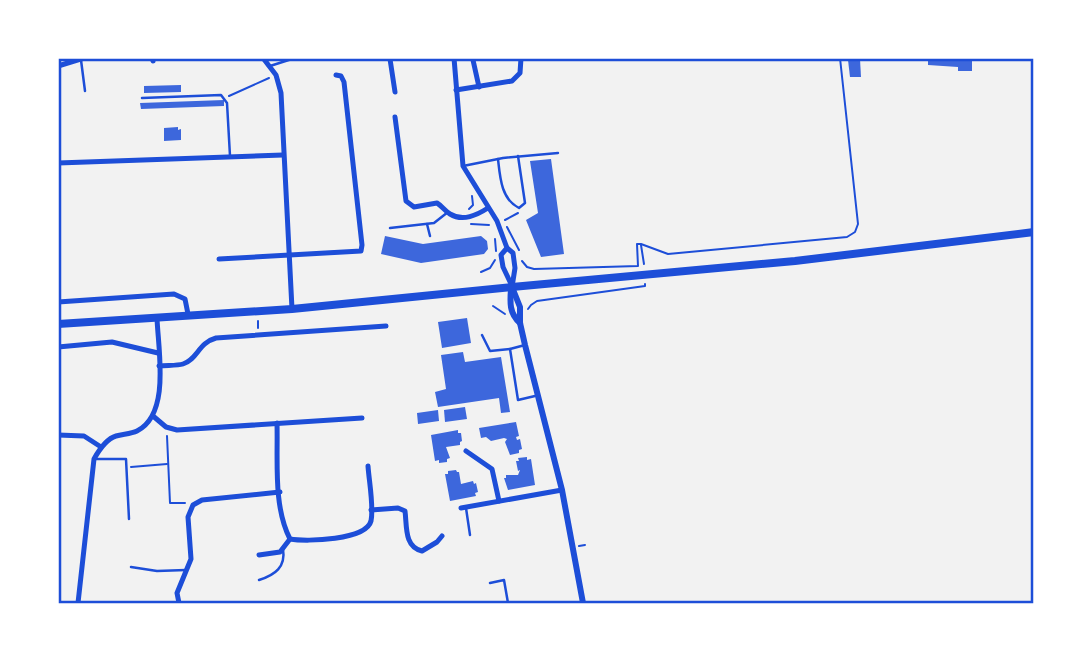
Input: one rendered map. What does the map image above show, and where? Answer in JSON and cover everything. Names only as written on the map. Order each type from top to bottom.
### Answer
[{"type":"main road","points":[[58,324],[292,309],[795,261],[1034,232]]},
{"type":"street","points":[[263,58],[276,75],[281,93],[292,309]]},
{"type":"street","points":[[395,92],[390,58],[409,58]]},
{"type":"street","points":[[454,58],[464,166],[502,231],[507,248],[513,253],[515,268],[512,286]]},
{"type":"street","points":[[456,90],[516,78],[520,74],[521,58]]},
{"type":"street","points":[[58,66],[83,59]]},
{"type":"street","points":[[473,60],[480,87]]},
{"type":"street","points":[[219,259],[361,251],[344,82],[341,76],[336,75]]},
{"type":"street","points":[[395,117],[406,201],[414,207],[437,203],[447,212],[459,217],[468,217],[488,208]]},
{"type":"street","points":[[58,163],[283,155]]},
{"type":"street","points":[[507,248],[501,255],[503,267],[520,307],[524,345],[562,490],[583,603]]},
{"type":"street","points":[[58,302],[173,295],[185,299],[188,314]]},
{"type":"street","points":[[78,603],[94,459],[101,447],[113,437],[135,432],[147,425],[159,402],[157,318]]},
{"type":"street","points":[[159,366],[184,364],[206,341],[216,338],[386,327]]},
{"type":"street","points":[[58,347],[112,342],[158,353]]},
{"type":"street","points":[[153,416],[166,427],[177,430],[362,418]]},
{"type":"street","points":[[277,423],[284,528],[290,539]]},
{"type":"street","points":[[58,435],[84,436],[101,447]]},
{"type":"street","points":[[466,451],[492,469],[499,501]]},
{"type":"street","points":[[290,539],[301,541],[358,535],[367,529],[371,522],[368,466]]},
{"type":"street","points":[[463,508],[562,490]]},
{"type":"street","points":[[179,603],[177,593],[191,559],[188,517],[192,505],[202,500],[280,492]]},
{"type":"street","points":[[371,510],[398,508],[405,511],[408,542],[414,550],[422,551],[442,536]]},
{"type":"street","points":[[259,555],[281,552],[290,539]]},
{"type":"lane","points":[[271,66],[295,58]]},
{"type":"lane","points":[[83,59],[85,91]]},
{"type":"lane","points":[[142,98],[221,94],[225,98],[230,156]]},
{"type":"lane","points":[[464,166],[518,156],[558,153]]},
{"type":"lane","points":[[498,159],[501,185],[513,205],[519,208],[525,203],[518,156]]},
{"type":"lane","points":[[390,228],[427,224],[437,221],[447,212]]},
{"type":"lane","points":[[427,224],[430,236]]},
{"type":"lane","points":[[482,335],[490,351],[524,345]]},
{"type":"lane","points":[[510,349],[518,400],[539,395]]},
{"type":"lane","points":[[94,459],[126,459],[128,519]]},
{"type":"lane","points":[[463,508],[470,535]]},
{"type":"lane","points":[[259,580],[279,570],[283,563],[283,549]]},
{"type":"lane","points":[[131,567],[157,571],[186,570]]},
{"type":"lane","points":[[490,583],[504,580],[508,603]]},
{"type":"path","points":[[641,244],[668,254],[847,237],[855,232],[858,225],[840,58]]},
{"type":"path","points":[[225,98],[276,75]]},
{"type":"path","points":[[467,212],[473,205],[471,192]]},
{"type":"path","points":[[504,221],[518,212],[519,208]]},
{"type":"path","points":[[500,214],[518,246],[520,259],[527,267],[534,269],[638,266],[638,244],[641,244]]},
{"type":"path","points":[[465,225],[491,225],[493,229]]},
{"type":"path","points":[[481,272],[493,265],[496,253],[495,236]]},
{"type":"path","points":[[641,244],[644,264]]},
{"type":"path","points":[[530,304],[645,286],[645,283]]},
{"type":"path","points":[[166,427],[170,503],[192,505]]},
{"type":"path","points":[[126,468],[168,464]]},
{"type":"building","points":[[928,58],[969,58],[972,60],[972,71],[928,65]]},
{"type":"building","points":[[860,59],[861,77],[850,77],[848,60]]},
{"type":"building","points":[[181,85],[181,92],[144,93],[144,86]]},
{"type":"building","points":[[224,100],[224,106],[141,109],[140,103]]},
{"type":"building","points":[[178,127],[178,130],[181,129],[181,140],[164,141],[164,128]]},
{"type":"building","points":[[551,159],[564,254],[541,257],[526,220],[538,213],[530,161]]},
{"type":"building","points":[[385,236],[423,244],[481,236],[487,241],[488,249],[484,254],[421,263],[381,254]]},
{"type":"building","points":[[467,318],[471,343],[442,348],[438,322]]},
{"type":"building","points":[[463,352],[465,362],[501,357],[510,412],[501,413],[499,398],[438,407],[435,392],[446,389],[441,355]]},
{"type":"building","points":[[465,407],[467,419],[445,422],[444,410]]},
{"type":"building","points":[[438,410],[439,421],[418,424],[417,413]]},
{"type":"building","points":[[516,422],[519,436],[516,437],[517,440],[520,439],[522,449],[519,453],[510,455],[505,442],[507,439],[491,441],[486,437],[481,438],[479,428]]},
{"type":"building","points":[[458,430],[458,433],[461,433],[460,445],[446,447],[450,458],[447,462],[435,461],[431,435]]},
{"type":"building","points":[[527,457],[527,460],[531,459],[535,485],[508,490],[504,478],[506,475],[518,475],[520,470],[518,471],[516,461],[519,461],[518,458]]},
{"type":"building","points":[[456,470],[459,472],[461,484],[473,481],[476,483],[476,496],[450,501],[445,474]]}]
